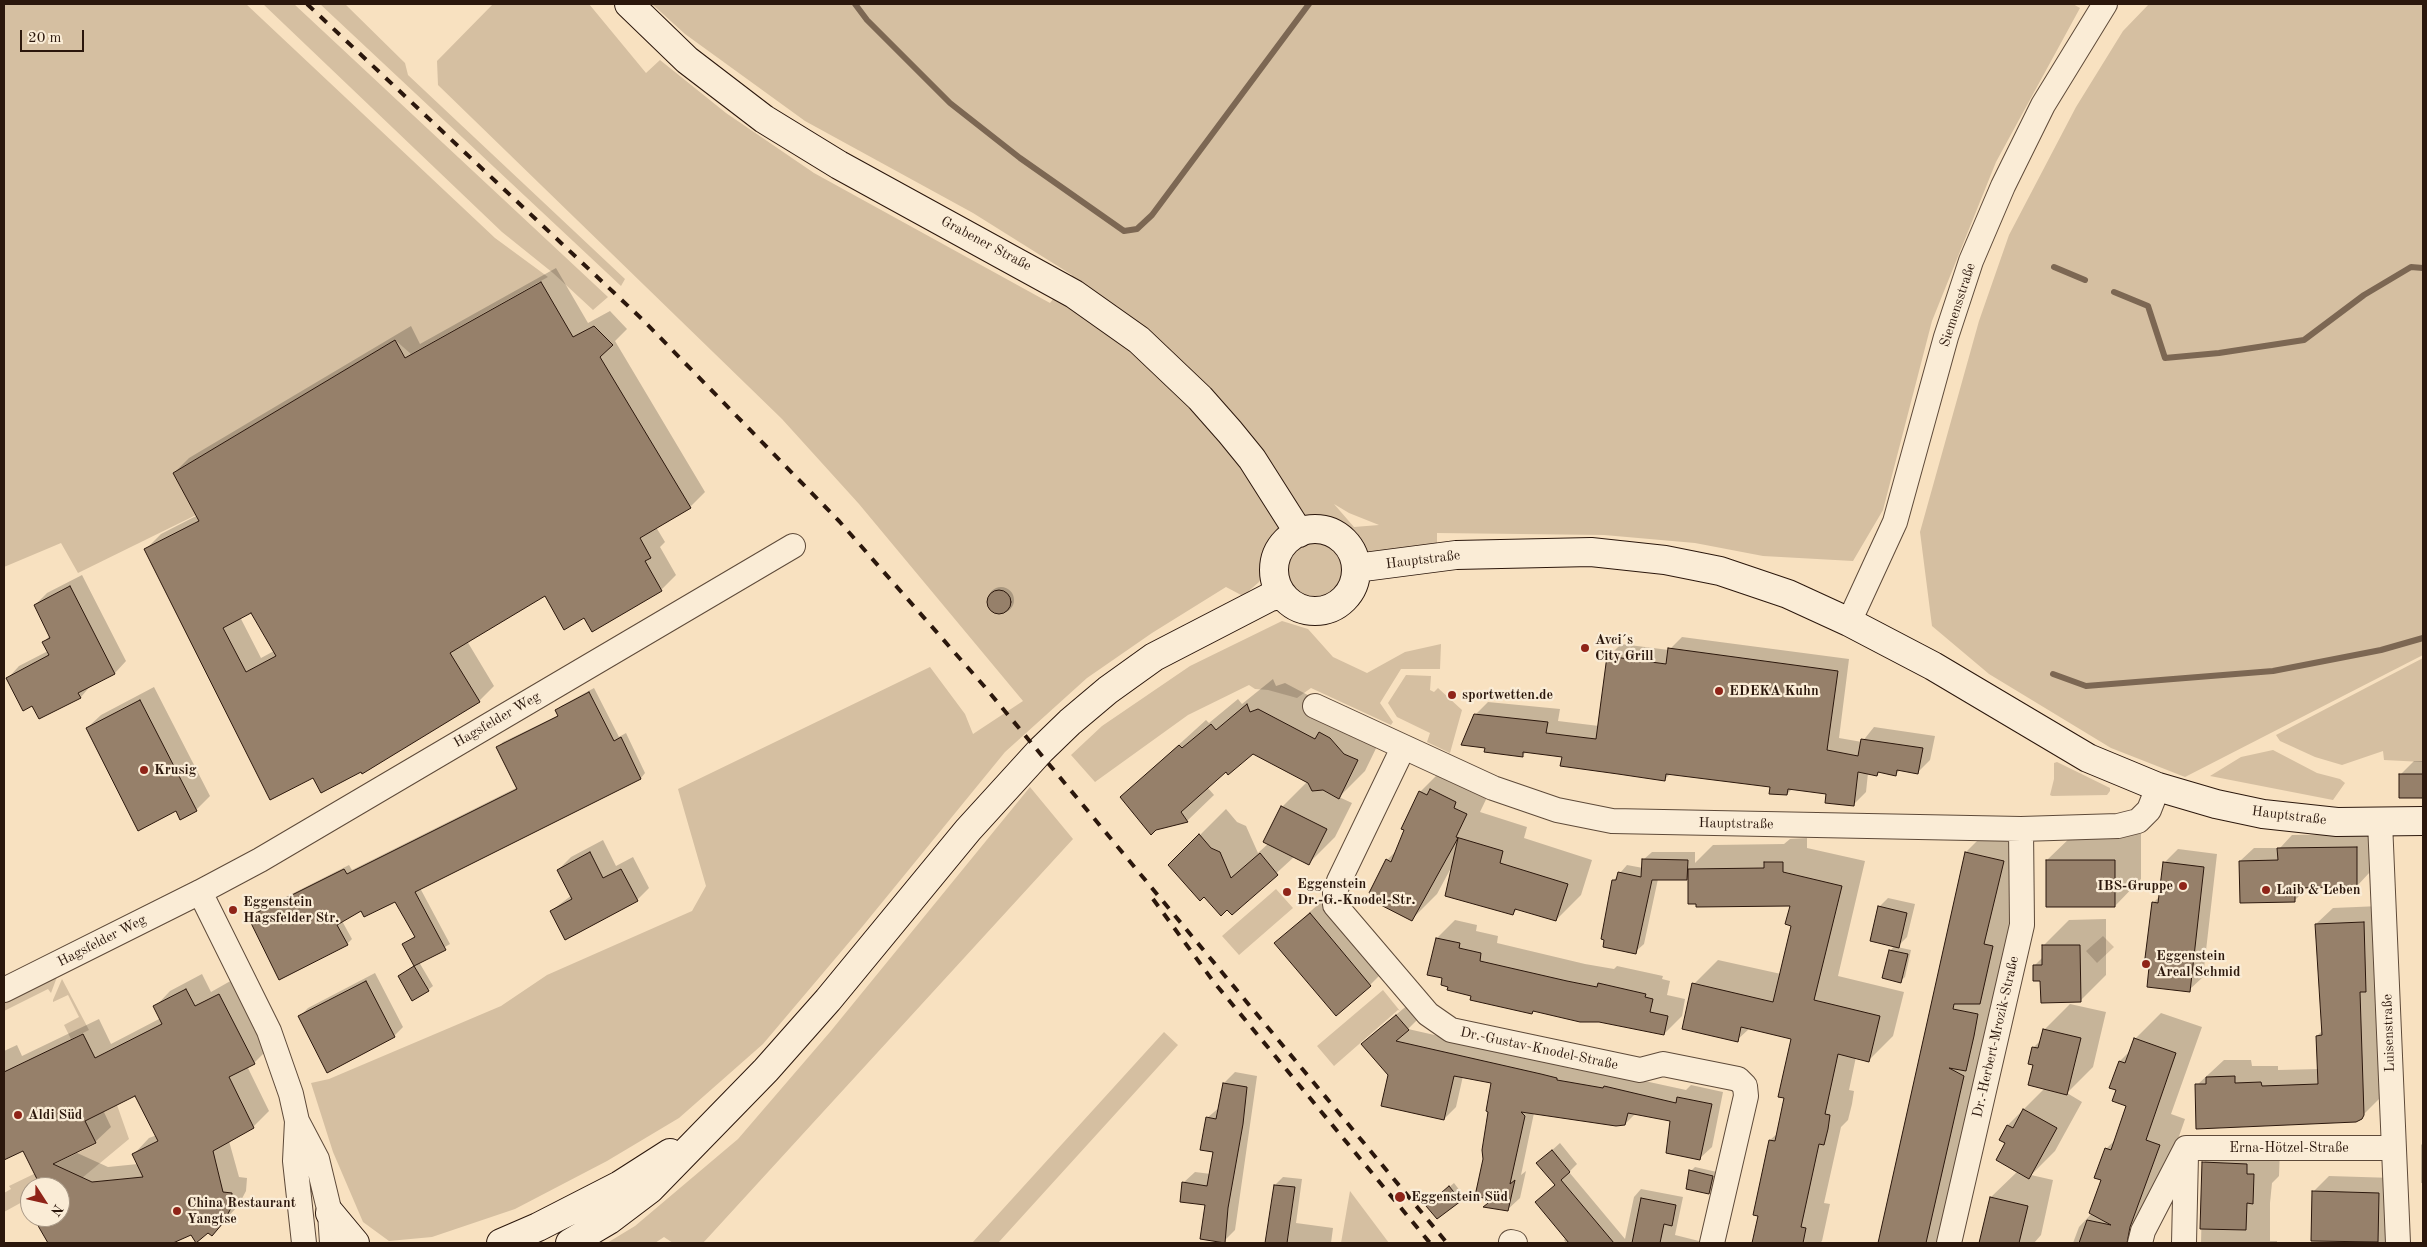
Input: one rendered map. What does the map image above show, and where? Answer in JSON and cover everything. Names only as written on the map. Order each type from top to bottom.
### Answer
[{"type":"street","name":"Grabener Straße","points":[[629,4],[699,70],[764,119],[839,165],[1058,284],[1099,310],[1139,340],[1200,398],[1230,432],[1252,460],[1299,533]]},
{"type":"street","name":"Siemensstraße","points":[[1848,622],[1895,522],[1946,338],[1971,261],[2003,186],[2043,105],[2105,4]]},
{"type":"street","points":[[1314,529],[1330,532],[1343,540],[1352,553],[1356,568],[1354,581],[1349,593],[1341,602],[1330,608],[1316,611],[1303,610],[1291,604],[1282,594],[1275,581],[1274,567],[1278,552],[1287,540],[1299,533],[1314,529]]},
{"type":"street","name":"Hagsfelder Weg","points":[[4,990],[260,860],[793,546]]},
{"type":"street","name":"Hauptstraße","points":[[1356,568],[1456,555],[1591,552],[1665,560],[1720,571],[1780,591],[1848,622],[1933,666],[2088,758],[2158,786],[2216,804],[2263,814],[2337,822],[2423,821]]},
{"type":"street","points":[[570,1243],[609,1220],[650,1189],[766,1070],[828,1000],[968,830],[1040,751],[1070,722],[1108,690],[1154,657],[1270,596],[1282,594]]},
{"type":"street","name":"Hauptstraße","points":[[1315,706],[1403,748],[1528,801],[1612,821],[2021,829],[2118,826],[2138,821],[2149,810],[2158,786]]},
{"type":"street","name":"Dr.-Gustav-Knodel-Straße","points":[[1403,748],[1339,881],[1335,892],[1335,904],[1428,1014],[1451,1030],[1640,1070],[1663,1064],[1738,1079],[1745,1086],[1746,1096],[1712,1243]]},
{"type":"street","name":"Luisenstraße","points":[[2380,822],[2398,1243]]},
{"type":"street","name":"Dr.-Herbert-Mrozik-Straße","points":[[1949,1243],[2022,925],[2021,829]]},
{"type":"street","points":[[200,892],[269,1031],[283,1067],[298,1121],[317,1159],[330,1213],[332,1243]]},
{"type":"street","points":[[298,1121],[295,1160],[304,1243]]},
{"type":"street","points":[[501,1243],[538,1227],[620,1185],[707,1129]]},
{"type":"street","points":[[2140,1243],[2144,1231],[2186,1148]]},
{"type":"street","points":[[2184,1243],[2186,1148]]},
{"type":"street","name":"Erna-Hötzel-Straße","points":[[2186,1148],[2393,1148]]},
{"type":"street","points":[[330,1213],[355,1243]]},
{"type":"shaded area","points":[[4,4],[246,4],[495,238],[548,277],[411,354],[395,340],[173,473],[196,515],[78,573],[61,543],[4,567]]},
{"type":"shaded area","points":[[263,4],[294,4],[608,297],[593,310],[553,273],[502,232]]},
{"type":"shaded area","points":[[320,4],[345,4],[405,63],[408,75],[625,279],[621,286]]},
{"type":"shaded area","points":[[493,4],[589,4],[646,73],[660,60],[726,113],[814,173],[1050,303],[1072,275],[973,213],[805,121],[685,34],[652,4],[2073,4],[2080,8],[1996,162],[1932,321],[1883,510],[1853,561],[1763,556],[1695,543],[1604,535],[1437,533],[1437,545],[1365,553],[1305,515],[1295,500],[1276,512],[1282,527],[1275,552],[1259,582],[1243,596],[1226,587],[1152,633],[1087,678],[1005,752],[862,927],[763,1044],[679,1118],[607,1161],[515,1209],[432,1237],[389,1241],[363,1222],[333,1152],[311,1083],[329,1079],[501,1006],[547,975],[692,911],[706,886],[678,789],[930,667],[965,714],[973,734],[1023,701],[859,504],[782,419],[438,85],[437,61]],"holes":[[[1334,504],[1349,513],[1379,525],[1354,527]]]},
{"type":"shaded area","points":[[2149,4],[2423,4],[2423,655],[2185,777],[2111,748],[1989,674],[1932,626],[1920,532],[1979,321],[2009,235],[2076,107],[2123,31]]},
{"type":"shaded area","points":[[1315,543],[1326,545],[1335,551],[1341,560],[1343,571],[1341,582],[1335,591],[1326,597],[1315,599],[1304,597],[1295,591],[1289,582],[1287,571],[1289,560],[1295,551],[1304,545]]},
{"type":"shaded area","points":[[1282,621],[1308,629],[1333,657],[1367,673],[1405,652],[1441,644],[1440,669],[1401,669],[1380,703],[1393,722],[1391,725],[1311,688],[1297,698],[1268,690],[1255,689],[1249,685],[1188,715],[1095,782],[1071,755],[1102,726],[1190,666]]},
{"type":"shaded area","points":[[2423,658],[2423,762],[2384,760],[2383,751],[2342,765],[2315,757],[2280,741],[2276,735]]},
{"type":"shaded area","points":[[1406,675],[1431,676],[1430,690],[1434,692],[1438,688],[1462,710],[1450,753],[1427,742],[1430,733],[1397,717],[1388,703]]},
{"type":"shaded area","points":[[2273,750],[2317,773],[2340,779],[2345,783],[2333,800],[2210,776],[2241,757]]},
{"type":"shaded area","points":[[2057,762],[2110,788],[2110,791],[2107,795],[2050,795],[2054,779],[2054,763]]},
{"type":"shaded area","points":[[1030,787],[1073,839],[703,1243],[673,1243],[664,1237],[655,1243],[607,1243],[635,1226],[738,1139],[830,1032]]},
{"type":"shaded area","points":[[1276,889],[1293,908],[1239,955],[1222,936]]},
{"type":"shaded area","points":[[2103,936],[2114,947],[2097,963],[2086,951]]},
{"type":"shaded area","points":[[57,977],[51,993],[48,989],[4,1011],[4,1001]]},
{"type":"shaded area","points":[[62,979],[89,1030],[71,1039],[64,1025],[79,1017],[68,995],[53,1002]]},
{"type":"shaded area","points":[[1383,990],[1400,1011],[1398,1010],[1334,1066],[1317,1046]]},
{"type":"shaded area","points":[[1164,1032],[1178,1045],[998,1243],[972,1243]]},
{"type":"shaded area","points":[[117,1105],[129,1139],[82,1178],[70,1182],[70,1177],[28,1177],[96,1144],[85,1121]]},
{"type":"shaded area","points":[[20,1181],[20,1203],[4,1212],[4,1193],[11,1189],[9,1186]]},
{"type":"shaded area","points":[[1350,1191],[1389,1243],[1341,1243]]},
{"type":"building","points":[[541,282],[573,337],[594,326],[613,345],[600,357],[691,508],[640,538],[651,558],[645,561],[662,591],[592,632],[584,618],[564,630],[545,596],[450,653],[480,702],[362,774],[361,772],[321,793],[313,778],[270,800],[144,549],[199,521],[173,473],[395,340],[405,358]],"holes":[[[251,613],[276,656],[246,672],[223,628]]]},
{"type":"building","points":[[70,586],[115,674],[78,693],[81,698],[39,719],[32,706],[23,711],[6,678],[49,655],[42,642],[50,638],[34,605]]},
{"type":"building","points":[[999,590],[1004,591],[1010,597],[1010,607],[1004,613],[999,614],[994,613],[988,607],[987,602],[988,597],[994,591]]},
{"type":"building","points":[[1668,648],[1838,671],[1827,750],[1858,756],[1861,739],[1923,748],[1918,774],[1897,770],[1896,776],[1878,772],[1877,776],[1858,772],[1854,806],[1825,803],[1826,794],[1788,789],[1787,795],[1769,794],[1770,787],[1666,774],[1665,781],[1560,766],[1562,757],[1523,752],[1523,757],[1484,752],[1485,748],[1461,745],[1474,714],[1548,722],[1546,733],[1596,739],[1607,656],[1666,664]]},
{"type":"building","points":[[589,692],[614,741],[621,737],[641,779],[415,892],[446,950],[414,966],[402,944],[415,937],[395,902],[364,917],[361,911],[337,925],[348,945],[279,980],[248,917],[344,869],[347,874],[517,789],[496,747],[558,716],[555,710]]},
{"type":"building","points":[[140,700],[197,811],[180,820],[176,811],[138,831],[86,728]]},
{"type":"building","points":[[1247,704],[1250,712],[1258,709],[1315,739],[1319,732],[1330,738],[1344,754],[1358,760],[1339,799],[1323,790],[1312,791],[1308,783],[1253,754],[1228,775],[1226,772],[1181,812],[1188,822],[1156,830],[1151,835],[1120,797],[1179,745],[1182,748],[1211,724],[1216,730]]},
{"type":"building","points":[[2399,774],[2423,774],[2423,798],[2399,798]]},
{"type":"building","points":[[1430,789],[1456,802],[1454,808],[1467,814],[1456,837],[1503,851],[1500,863],[1568,884],[1556,921],[1515,909],[1513,915],[1445,896],[1458,838],[1412,921],[1369,899],[1372,894],[1369,893],[1386,859],[1391,862],[1404,830],[1401,829],[1419,791],[1427,795]]},
{"type":"building","points":[[1281,806],[1327,829],[1309,865],[1263,842]]},
{"type":"building","points":[[1199,834],[1211,848],[1220,852],[1231,878],[1260,853],[1278,875],[1232,915],[1227,910],[1221,916],[1204,897],[1200,901],[1168,865]]},
{"type":"building","points":[[2357,847],[2357,887],[2295,888],[2295,902],[2240,903],[2239,861],[2278,860],[2277,848]]},
{"type":"building","points":[[590,852],[603,878],[621,869],[638,901],[565,940],[550,911],[572,899],[557,870]]},
{"type":"building","points":[[1965,852],[2004,861],[1984,944],[1993,946],[1980,1004],[1954,1004],[1953,1009],[1978,1014],[1974,1036],[1966,1071],[1949,1068],[1964,1076],[1926,1243],[1878,1243]]},
{"type":"building","points":[[1642,859],[1688,860],[1687,880],[1652,880],[1636,954],[1603,947],[1604,940],[1601,939],[1612,880],[1616,880],[1618,872],[1641,877]]},
{"type":"building","points":[[2046,860],[2115,860],[2115,907],[2046,907]]},
{"type":"building","points":[[1764,862],[1783,862],[1783,872],[1842,886],[1814,1000],[1880,1016],[1869,1062],[1838,1054],[1825,1114],[1830,1115],[1828,1129],[1824,1145],[1819,1144],[1801,1227],[1806,1228],[1803,1243],[1752,1243],[1758,1216],[1753,1215],[1769,1140],[1775,1141],[1784,1098],[1778,1097],[1791,1039],[1741,1027],[1738,1042],[1682,1029],[1692,983],[1773,1002],[1791,926],[1785,924],[1790,906],[1696,907],[1696,904],[1688,904],[1688,869],[1764,868]]},
{"type":"building","points":[[2163,862],[2204,867],[2190,992],[2147,987],[2149,967],[2144,966],[2152,902],[2158,903]]},
{"type":"building","points":[[1878,906],[1907,913],[1899,948],[1870,941]]},
{"type":"building","points":[[1310,913],[1371,986],[1336,1016],[1274,943]]},
{"type":"building","points":[[2364,922],[2366,992],[2360,992],[2364,1115],[2362,1119],[2356,1122],[2196,1129],[2195,1084],[2206,1084],[2206,1077],[2235,1076],[2235,1083],[2261,1082],[2262,1086],[2318,1084],[2316,1036],[2322,1035],[2315,924]]},
{"type":"building","points":[[1436,938],[1460,943],[1459,948],[1481,953],[1480,961],[1597,987],[1598,983],[1646,994],[1645,997],[1653,999],[1650,1012],[1668,1016],[1664,1035],[1599,1022],[1580,1022],[1533,1011],[1532,1014],[1470,1000],[1471,996],[1447,990],[1448,987],[1441,985],[1442,978],[1427,975]]},
{"type":"building","points":[[2042,945],[2080,945],[2081,1002],[2041,1003],[2040,981],[2033,981],[2033,965],[2042,965]]},
{"type":"building","points":[[1889,950],[1908,954],[1901,983],[1882,978]]},
{"type":"building","points":[[414,966],[429,991],[412,1001],[398,976]]},
{"type":"building","points":[[366,981],[395,1037],[327,1073],[298,1016]]},
{"type":"building","points":[[186,989],[195,1006],[219,994],[255,1064],[229,1077],[254,1128],[213,1151],[223,1192],[232,1193],[231,1208],[223,1223],[212,1236],[208,1233],[196,1243],[191,1235],[173,1243],[48,1243],[39,1227],[70,1227],[70,1177],[36,1177],[23,1151],[4,1160],[4,1072],[83,1034],[95,1058],[162,1024],[153,1006]],"holes":[[[135,1096],[158,1141],[132,1154],[143,1177],[92,1182],[53,1164],[96,1143],[85,1121]]]},
{"type":"building","points":[[1396,1015],[1409,1030],[1396,1041],[1541,1074],[1557,1078],[1557,1080],[1603,1088],[1604,1086],[1676,1103],[1677,1097],[1712,1104],[1700,1160],[1666,1153],[1670,1121],[1628,1113],[1625,1125],[1616,1126],[1521,1112],[1525,1116],[1510,1184],[1515,1180],[1508,1211],[1483,1207],[1492,1200],[1475,1196],[1483,1159],[1482,1150],[1488,1112],[1486,1111],[1491,1083],[1454,1076],[1444,1120],[1381,1106],[1388,1075],[1361,1044]]},
{"type":"building","points":[[2043,1029],[2081,1038],[2067,1095],[2028,1085],[2033,1065],[2028,1064],[2032,1047],[2038,1048]]},
{"type":"building","points":[[2134,1038],[2176,1053],[2146,1140],[2160,1145],[2130,1227],[2127,1243],[2079,1243],[2087,1220],[2111,1225],[2089,1213],[2101,1180],[2094,1178],[2105,1148],[2111,1150],[2126,1106],[2112,1101],[2116,1090],[2109,1088],[2119,1061],[2125,1063]]},
{"type":"building","points":[[1223,1083],[1247,1087],[1243,1124],[1228,1208],[1225,1243],[1200,1239],[1205,1205],[1180,1202],[1182,1182],[1207,1186],[1213,1152],[1200,1150],[1206,1117],[1216,1119]]},
{"type":"building","points":[[2023,1109],[2057,1128],[2029,1179],[1996,1160],[2005,1143],[1999,1140],[2007,1125],[2013,1128]]},
{"type":"building","points":[[1552,1150],[1570,1172],[1561,1180],[1614,1243],[1569,1243],[1535,1202],[1555,1185],[1536,1163]]},
{"type":"building","points":[[2202,1162],[2247,1164],[2247,1174],[2254,1174],[2253,1204],[2247,1203],[2246,1230],[2200,1229]]},
{"type":"building","points":[[1689,1170],[1713,1176],[1709,1194],[1686,1189]]},
{"type":"building","points":[[1274,1185],[1295,1187],[1287,1243],[1265,1243]]},
{"type":"building","points":[[1449,1186],[1461,1201],[1437,1219],[1426,1206]]},
{"type":"building","points":[[2312,1191],[2379,1193],[2378,1242],[2311,1241]]},
{"type":"building","points":[[1990,1197],[2028,1206],[2019,1243],[1979,1243]]},
{"type":"building","points":[[1641,1198],[1676,1205],[1672,1226],[1664,1224],[1660,1243],[1632,1243]]},
{"type":"waterway","points":[[855,4],[867,20],[950,103],[1020,158],[1124,231],[1137,229],[1152,215],[1309,4]]},
{"type":"waterway","points":[[2054,267],[2085,280]]},
{"type":"waterway","points":[[2114,292],[2148,306],[2165,358],[2219,353],[2304,340],[2364,295],[2411,267],[2423,268]]},
{"type":"waterway","points":[[2053,674],[2086,686],[2273,671],[2381,650],[2423,638]]},
{"type":"railway","points":[[307,4],[643,320],[839,521],[984,686],[1447,1243]]},
{"type":"railway","points":[[1153,899],[1213,981],[1430,1243]]},
{"type":"place","name":"Avci´s City Grill","points":[[1585,648]]},
{"type":"place","name":"EDEKA Kuhn","points":[[1719,691]]},
{"type":"place","name":"sportwetten.de","points":[[1452,695]]},
{"type":"place","name":"Krusig","points":[[144,770]]},
{"type":"place","name":"IBS-Gruppe","points":[[2183,886]]},
{"type":"place","name":"Laib & Leben","points":[[2266,890]]},
{"type":"place","name":"Eggenstein Dr.-G.-Knodel-Str.","points":[[1287,892]]},
{"type":"place","name":"Eggenstein Hagsfelder Str.","points":[[233,910]]},
{"type":"place","name":"Eggenstein Areal Schmid","points":[[2146,964]]},
{"type":"place","name":"Aldi Süd","points":[[18,1115]]},
{"type":"place","name":"Eggenstein Süd","points":[[1400,1197]]},
{"type":"place","name":"China Restaurant Yangtse","points":[[177,1211]]}]
